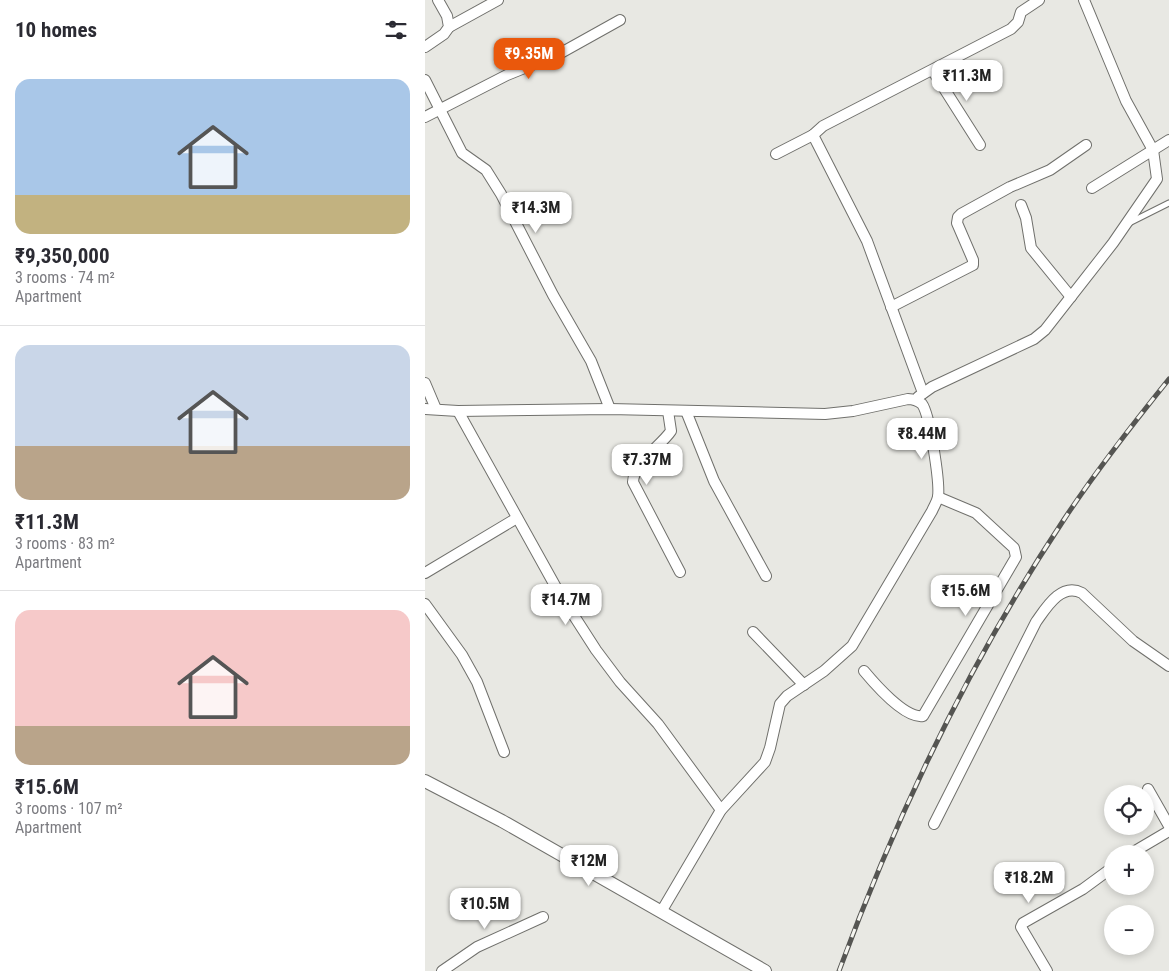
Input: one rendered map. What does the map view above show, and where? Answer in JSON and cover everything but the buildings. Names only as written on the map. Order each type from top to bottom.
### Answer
[{"type":"street","points":[[438,0],[447,16],[449,27]]},
{"type":"street","points":[[425,47],[444,34],[449,27],[499,0]]},
{"type":"street","points":[[776,154],[813,135],[823,126],[933,71],[1011,29],[1018,22],[1021,12],[1039,0]]},
{"type":"street","points":[[425,409],[825,414],[853,411],[919,396],[931,387],[1034,339],[1045,330],[1071,298],[1127,224],[1157,179],[1153,150],[1127,101],[1084,0]]},
{"type":"street","points":[[425,117],[439,108],[559,54],[619,20]]},
{"type":"street","points":[[933,71],[980,145]]},
{"type":"street","points":[[425,80],[462,153],[486,170],[501,194],[553,295],[591,361],[610,410]]},
{"type":"street","points":[[661,912],[721,810],[765,762],[780,704],[824,671],[852,646],[932,511],[938,497],[930,429],[891,307],[867,241],[813,135]]},
{"type":"street","points":[[1092,188],[1169,140]]},
{"type":"street","points":[[891,307],[973,265],[973,260],[957,223],[958,217],[961,214],[1010,187],[1050,170],[1086,145]]},
{"type":"street","points":[[1021,205],[1026,218],[1031,248],[1071,298]]},
{"type":"street","points":[[425,383],[436,409]]},
{"type":"street","points":[[458,410],[558,590],[597,650],[620,682],[658,724],[721,810]]},
{"type":"street","points":[[668,411],[671,431],[638,467],[633,476],[633,482],[680,572]]},
{"type":"street","points":[[685,411],[714,481],[766,576]]},
{"type":"street","points":[[864,671],[889,699],[913,714],[923,716],[1016,558],[1014,548],[976,513],[938,497]]},
{"type":"street","points":[[425,573],[517,518]]},
{"type":"street","points":[[934,824],[1036,622],[1057,595],[1069,590],[1081,593],[1133,640],[1169,666]]},
{"type":"street","points":[[425,604],[462,655],[477,682],[504,752]]},
{"type":"street","points":[[753,632],[804,685]]},
{"type":"street","points":[[425,781],[501,821],[765,971]]},
{"type":"street","points":[[1154,799],[1169,826]]},
{"type":"street","points":[[1145,845],[1169,831]]},
{"type":"street","points":[[1047,971],[1025,936],[1021,927],[1023,923],[1083,889],[1104,874]]},
{"type":"street","points":[[442,971],[477,947],[543,917]]},
{"type":"lane","points":[[1127,224],[1169,203]]},
{"type":"railway","points":[[839,971],[861,912],[911,797],[938,740],[997,628],[1075,503],[1114,449],[1169,379]]}]
